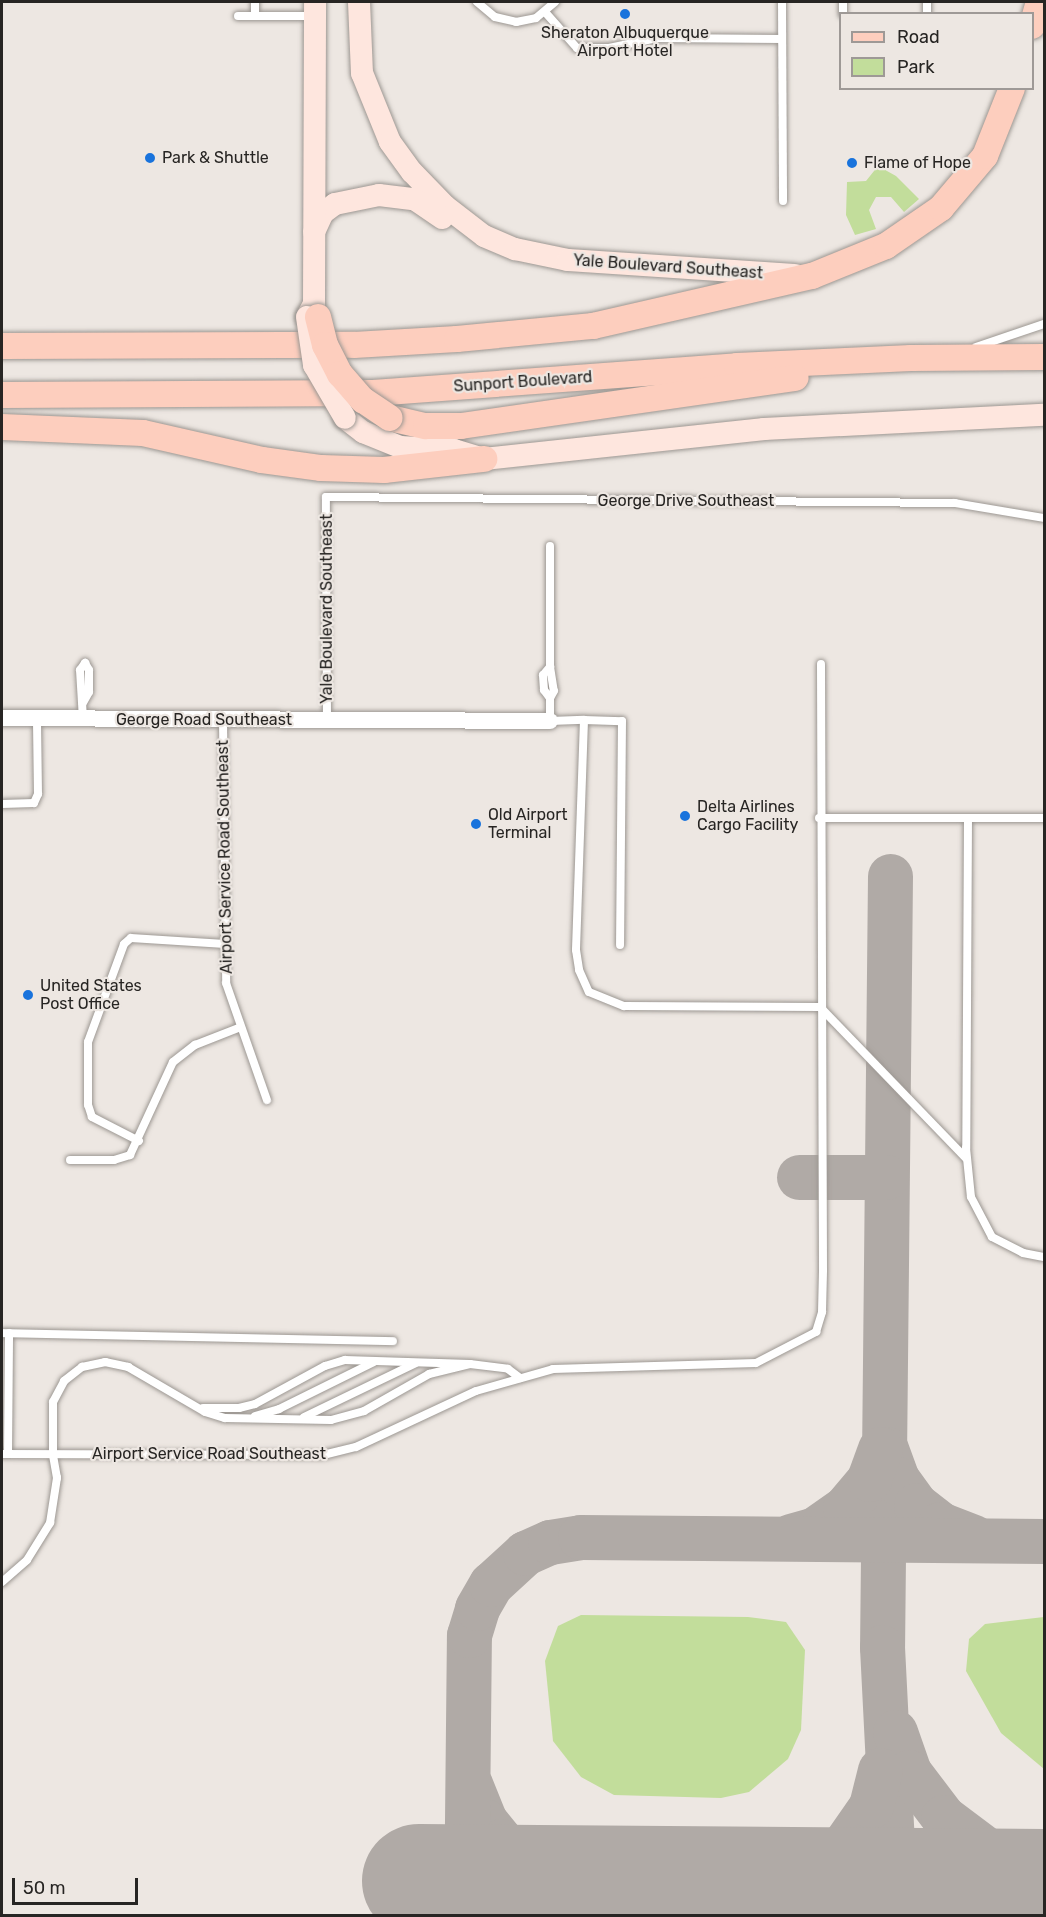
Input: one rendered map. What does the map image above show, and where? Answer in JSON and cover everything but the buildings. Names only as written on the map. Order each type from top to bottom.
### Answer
[{"type":"main road","name":"Yale Boulevard Southeast","points":[[359,2],[362,73],[390,142],[412,172],[445,206],[484,236],[515,249],[568,260],[812,276]]},
{"type":"main road","points":[[1034,19],[1039,2]]},
{"type":"main road","points":[[315,9],[314,365],[345,418],[363,432],[400,447],[462,451],[484,459]]},
{"type":"main road","points":[[2,346],[354,345],[457,339],[593,326],[812,276],[886,246],[941,207],[985,156],[1011,90]]},
{"type":"main road","points":[[314,234],[323,213],[335,204],[391,195],[414,199],[450,225],[484,236]]},
{"type":"main road","points":[[313,312],[339,374],[363,400],[390,417],[426,426],[461,426],[836,372],[902,358]]},
{"type":"main road","name":"Sunport Boulevard","points":[[2,395],[373,393],[902,358],[1044,357]]},
{"type":"main road","points":[[2,427],[143,433],[262,460],[321,468],[384,470],[765,429],[1044,415]]},
{"type":"street","name":"George Road Southeast","points":[[2,718],[37,719],[83,711],[223,720],[550,721]]},
{"type":"lane","points":[[255,2],[255,16]]},
{"type":"lane","points":[[477,2],[486,12],[505,21],[526,21],[545,12],[555,2]]},
{"type":"lane","points":[[782,2],[783,201]]},
{"type":"lane","points":[[238,16],[315,9]]},
{"type":"lane","points":[[545,12],[577,48],[609,48],[657,38],[782,39]]},
{"type":"lane","points":[[902,358],[975,347],[1044,324]]},
{"type":"lane","name":"George Drive Southeast","points":[[326,498],[955,503],[1044,518]]},
{"type":"lane","name":"Yale Boulevard Southeast","points":[[326,498],[327,720]]},
{"type":"lane","points":[[550,546],[550,667],[554,691],[550,698],[550,721],[622,721],[620,945]]},
{"type":"lane","name":"Airport Service Road Southeast","points":[[5,1454],[339,1453],[476,1391],[553,1369],[756,1363],[793,1346],[816,1332],[822,1312],[819,818],[821,664]]},
{"type":"lane","points":[[2,804],[34,803],[38,794],[37,719]]},
{"type":"lane","name":"Airport Service Road Southeast","points":[[223,720],[226,983],[267,1100]]},
{"type":"lane","points":[[584,720],[576,950],[579,970],[590,992],[624,1006],[820,1007],[966,1158]]},
{"type":"lane","points":[[819,818],[1044,818]]},
{"type":"lane","points":[[968,818],[966,1158],[971,1197],[992,1237],[1023,1253],[1044,1257]]},
{"type":"lane","points":[[139,1141],[92,1117],[88,1105],[88,1042],[124,944],[131,939],[225,944]]},
{"type":"lane","points":[[70,1160],[122,1159],[136,1149],[161,1083],[173,1062],[195,1045],[241,1027]]},
{"type":"lane","points":[[5,1454],[5,1333],[393,1341]]},
{"type":"lane","points":[[237,1419],[279,1409],[383,1360]]},
{"type":"lane","points":[[196,1407],[239,1408],[255,1404],[335,1362],[426,1360],[508,1369],[520,1378]]},
{"type":"lane","points":[[291,1419],[323,1411],[388,1374],[426,1360]]},
{"type":"lane","points":[[2,1582],[27,1560],[50,1523],[57,1478],[52,1455],[52,1413],[57,1391],[72,1373],[93,1363],[128,1367],[214,1416],[237,1419],[347,1417],[429,1374],[470,1364]]},
{"type":"green space","points":[[878,166],[896,176],[919,199],[904,212],[891,197],[876,197],[869,210],[876,229],[855,235],[846,215],[847,182],[866,181]]},
{"type":"green space","points":[[581,1615],[748,1617],[786,1622],[805,1650],[801,1730],[788,1759],[749,1792],[721,1798],[614,1795],[581,1777],[553,1741],[545,1661],[558,1626]]},
{"type":"green space","points":[[1044,1617],[1044,1769],[1001,1733],[966,1671],[969,1639],[985,1624]]},
{"type":"taxiway","points":[[890,876],[882,1647],[894,1885]]},
{"type":"taxiway","points":[[799,1177],[886,1177]]},
{"type":"taxiway","points":[[791,1536],[815,1529],[845,1508],[869,1479],[880,1449]]},
{"type":"taxiway","points":[[886,1449],[897,1479],[916,1505],[940,1524],[974,1537]]},
{"type":"taxiway","points":[[466,1916],[469,1635],[477,1608],[491,1584],[525,1553],[550,1542],[580,1537],[1044,1541]]},
{"type":"taxiway","points":[[895,1732],[909,1772],[943,1817],[991,1853],[1044,1873]]},
{"type":"taxiway","points":[[470,1784],[485,1821],[501,1841],[527,1862],[570,1883],[753,1884],[803,1872],[841,1849],[871,1806],[880,1770]]},
{"type":"taxiway","points":[[491,1916],[524,1893],[570,1883]]},
{"type":"runway","points":[[419,1881],[1044,1886]]},
{"type":"place","name":"Sheraton Albuquerque Airport Hotel","points":[[625,14]]},
{"type":"place","name":"Park & Shuttle","points":[[150,158]]},
{"type":"place","name":"Flame of Hope","points":[[852,163]]},
{"type":"place","name":"Delta Airlines Cargo Facility","points":[[685,816]]},
{"type":"place","name":"Old Airport Terminal","points":[[476,824]]},
{"type":"place","name":"United States Post Office","points":[[28,995]]}]
